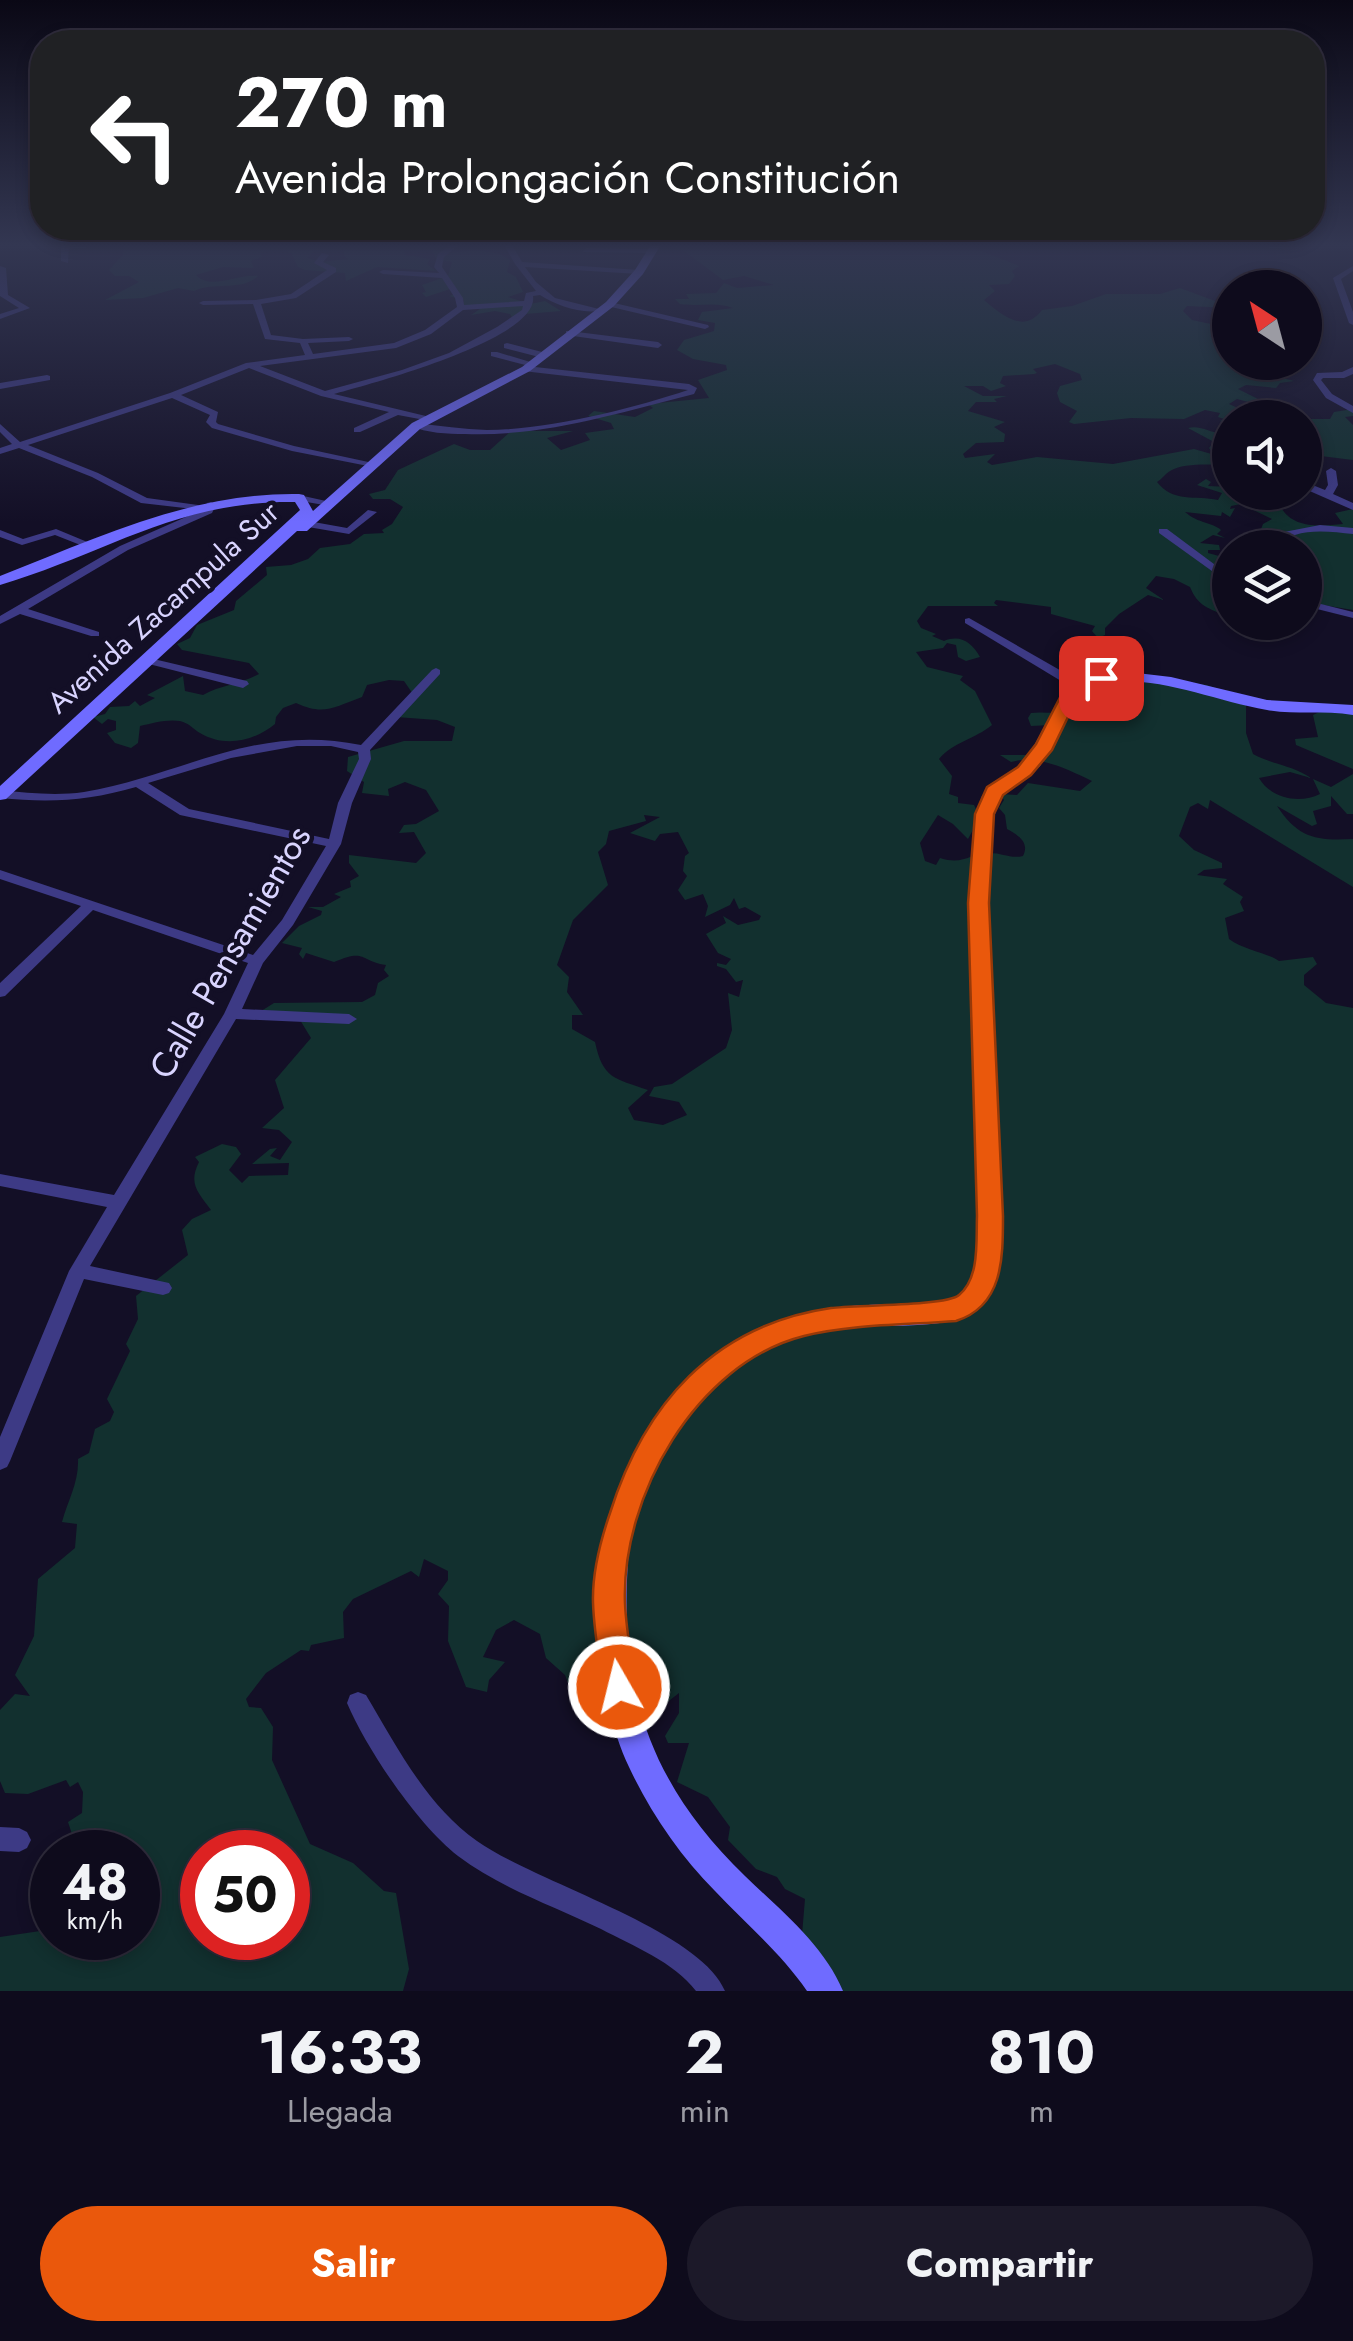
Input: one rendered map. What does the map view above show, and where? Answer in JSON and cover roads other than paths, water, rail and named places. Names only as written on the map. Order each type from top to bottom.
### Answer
[{"type":"main road","points":[[282,537],[308,524],[421,423],[529,366],[566,336]]},
{"type":"main road","points":[[0,581],[205,507],[261,496],[299,498]]},
{"type":"main road","name":"Avenida Zacampula Sur","points":[[0,794],[282,537],[307,512],[299,498]]},
{"type":"main road","points":[[826,1991],[781,1931],[691,1841],[644,1767],[627,1719],[609,1602],[614,1549],[632,1487],[652,1443],[678,1404],[722,1364],[759,1342],[796,1326],[833,1319],[956,1310],[967,1306],[982,1288],[990,1251],[990,1216],[978,903],[982,830],[991,796],[1034,762],[1075,684],[1110,677],[1201,686],[1265,705],[1353,710]]},
{"type":"street","points":[[268,336],[303,342],[349,339]]},
{"type":"street","points":[[0,451],[172,395],[248,365],[405,342],[417,336]]},
{"type":"street","points":[[324,394],[440,362],[488,336]]},
{"type":"street","points":[[591,336],[658,345]]},
{"type":"street","points":[[303,342],[308,355]]},
{"type":"street","points":[[507,346],[543,355]]},
{"type":"street","points":[[248,365],[324,394],[460,433],[533,430],[600,419],[648,400],[691,392],[693,388],[529,366],[494,354]]},
{"type":"street","points":[[1353,370],[1344,375],[1320,374],[1317,380],[1329,396],[1353,410]]},
{"type":"street","points":[[0,386],[47,378]]},
{"type":"street","points":[[172,395],[215,414],[211,422],[215,426],[370,465]]},
{"type":"street","points":[[357,430],[395,413]]},
{"type":"street","points":[[0,427],[17,444],[95,475],[152,504],[205,507],[208,511],[134,543],[60,583],[0,622]]},
{"type":"street","points":[[1328,495],[1334,485],[1332,471]]},
{"type":"street","points":[[1322,492],[1353,507]]},
{"type":"street","points":[[299,498],[330,503]]},
{"type":"street","points":[[308,524],[349,531],[372,512]]},
{"type":"street","points":[[1303,530],[1353,531]]},
{"type":"street","points":[[1163,531],[1212,568]]},
{"type":"street","points":[[0,532],[22,542],[56,532],[92,546]]},
{"type":"street","points":[[1322,607],[1353,615]]},
{"type":"street","points":[[18,610],[94,634]]},
{"type":"street","points":[[969,621],[1075,684]]},
{"type":"street","points":[[144,660],[243,684]]},
{"type":"street","points":[[0,794],[55,799],[138,782],[220,757],[284,745],[322,741],[364,750],[436,672]]},
{"type":"street","name":"Calle Pensamientos","points":[[0,1461],[78,1272],[232,1014],[256,961],[288,922],[334,844],[344,803],[365,759],[364,750]]},
{"type":"street","points":[[138,782],[185,812],[334,844]]},
{"type":"street","points":[[0,874],[256,961]]},
{"type":"street","points":[[0,992],[90,906]]},
{"type":"street","points":[[232,1014],[349,1019]]},
{"type":"street","points":[[0,1180],[120,1203]]},
{"type":"street","points":[[78,1272],[163,1288]]},
{"type":"street","points":[[358,1703],[423,1808],[470,1851],[668,1952],[708,1981],[712,1991]]}]
